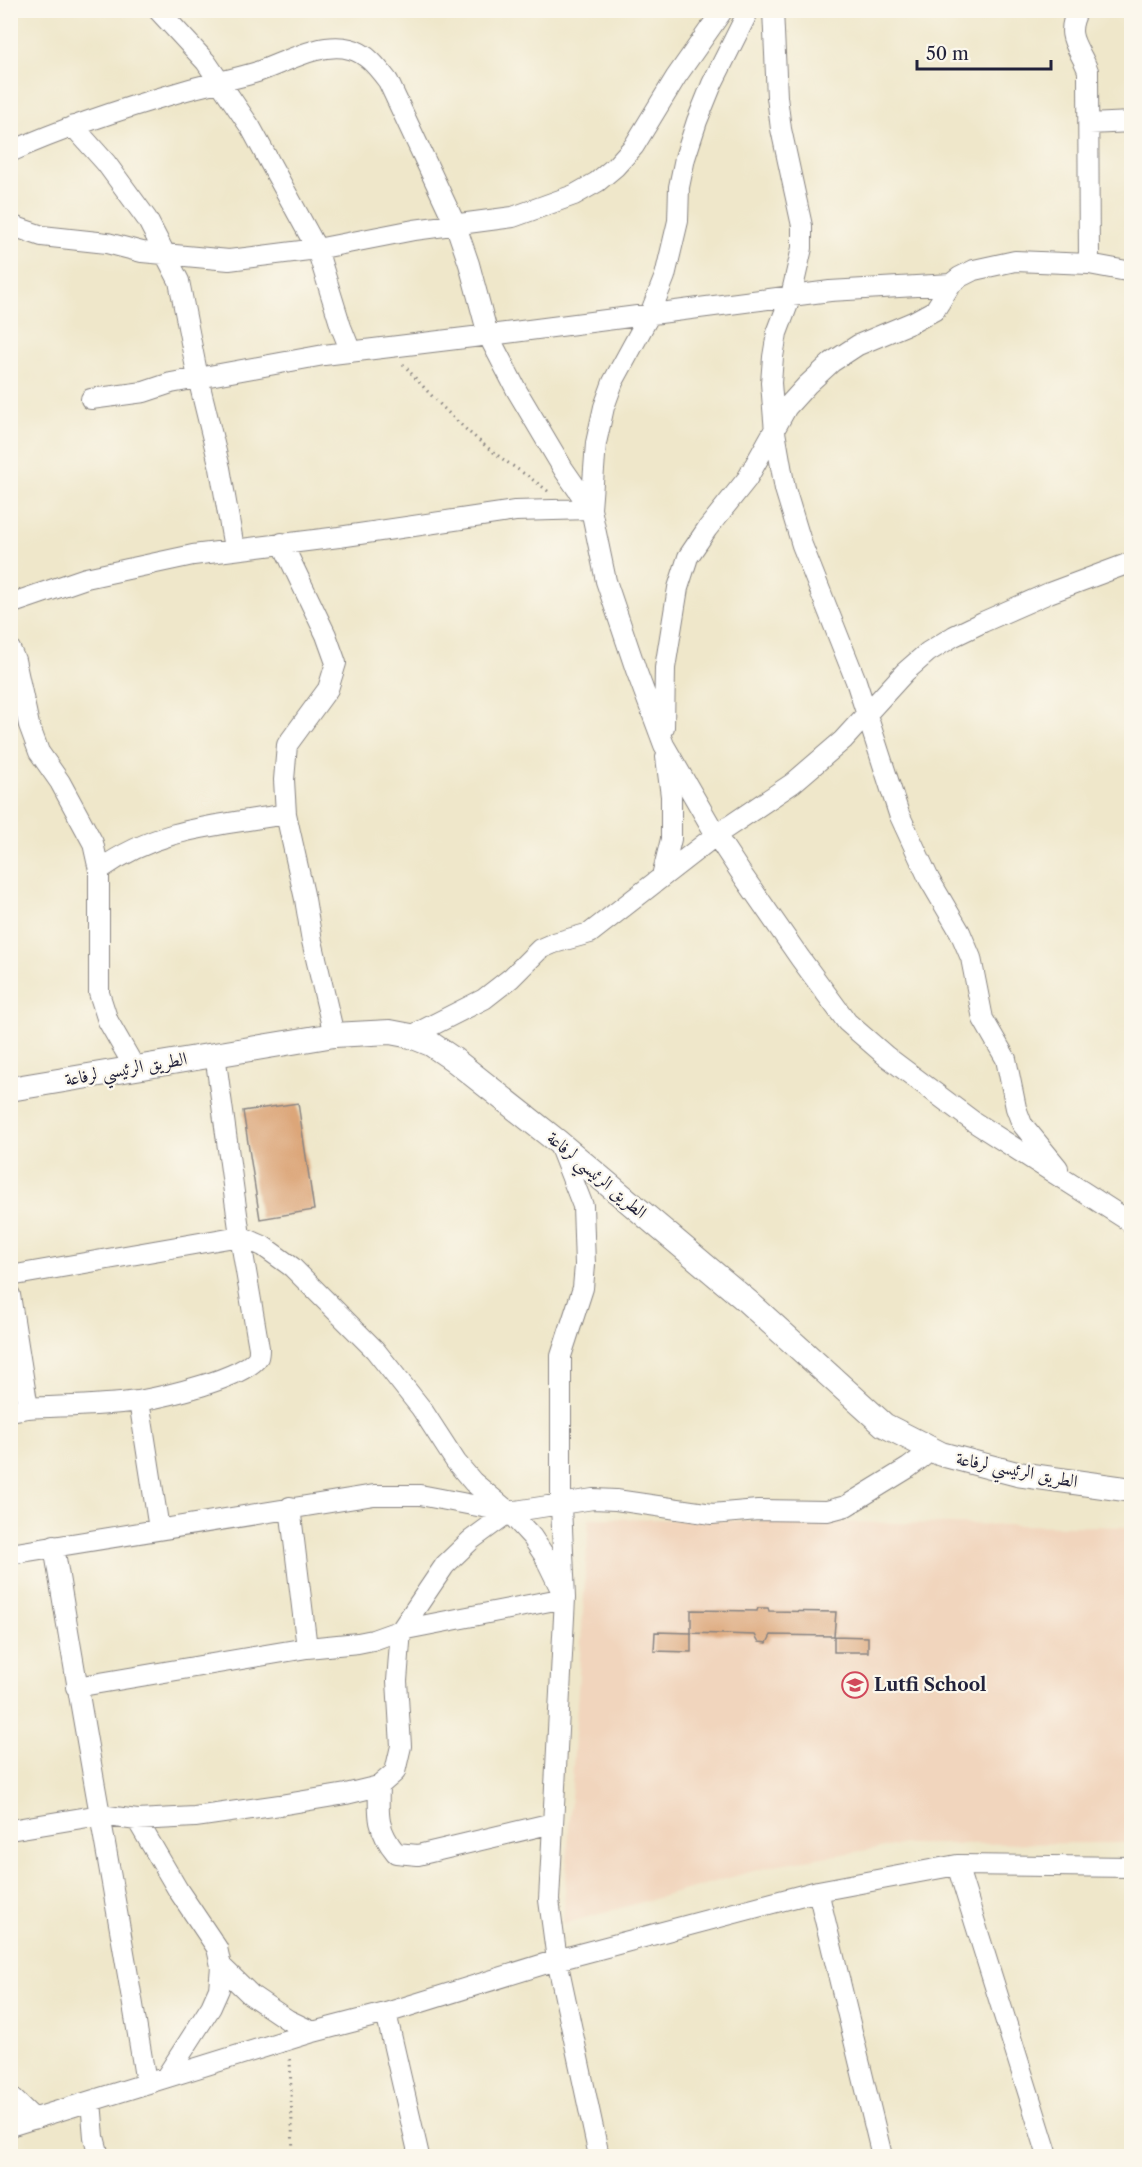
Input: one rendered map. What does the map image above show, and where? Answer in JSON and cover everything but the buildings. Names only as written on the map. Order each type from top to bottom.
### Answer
[{"type":"street","points":[[158,10],[190,44],[251,128],[317,249],[351,352]]},
{"type":"street","points":[[10,225],[42,236],[107,243],[142,252],[230,260],[350,244],[414,230],[513,217],[574,195],[597,182],[615,167],[634,146],[676,77],[723,10]]},
{"type":"street","points":[[748,10],[697,121],[685,158],[679,187],[678,220],[665,276],[650,314],[623,359],[604,407],[596,443],[591,508],[606,581],[664,745],[716,835],[847,1022],[914,1078],[974,1122],[1131,1223]]},
{"type":"street","points":[[773,10],[780,118],[802,226],[802,248],[791,296],[777,333],[771,383],[775,432],[785,489],[802,545],[867,714],[899,814],[929,879],[960,932],[971,958],[983,1019],[1006,1059],[1016,1108],[1022,1124],[1067,1181]]},
{"type":"street","points":[[1078,10],[1071,32],[1073,42],[1084,59],[1088,71],[1089,264]]},
{"type":"street","points":[[10,152],[73,126],[218,81],[252,73],[318,50],[351,49],[363,55],[377,66],[388,81],[456,226],[470,264],[488,335],[517,391],[564,470],[591,508]]},
{"type":"street","points":[[1089,124],[1131,122]]},
{"type":"street","points":[[73,126],[106,163],[147,219],[179,281],[198,378],[220,468],[234,548]]},
{"type":"street","points":[[662,876],[670,839],[671,796],[664,745],[665,668],[678,588],[688,557],[747,479],[788,407],[832,362],[858,345],[913,322],[935,310],[951,284],[974,270],[1015,261],[1089,264],[1131,272]]},
{"type":"street","points":[[91,399],[144,392],[171,383],[324,355],[830,291],[951,284]]},
{"type":"street","points":[[10,604],[94,575],[234,548],[515,511],[591,508]]},
{"type":"street","points":[[282,543],[326,635],[336,663],[328,689],[287,745],[284,780],[286,814],[334,1035]]},
{"type":"street","points":[[411,1036],[484,999],[511,978],[540,949],[590,933],[716,835],[793,783],[843,740],[905,672],[928,652],[954,636],[1049,593],[1131,562]]},
{"type":"street","points":[[10,649],[15,660],[29,725],[39,752],[60,782],[93,843],[99,870],[99,993],[108,1021],[135,1068]]},
{"type":"street","points":[[99,870],[138,846],[192,827],[286,814]]},
{"type":"street","name":"الطريق الرئيسي لرفاعة","points":[[10,1089],[334,1035],[390,1032],[411,1036],[431,1044],[453,1059],[558,1142],[747,1301],[884,1425],[941,1454],[1017,1474],[1131,1490]]},
{"type":"street","points":[[10,1295],[19,1410],[139,1401],[224,1378],[243,1370],[258,1357],[259,1348],[240,1236],[215,1054]]},
{"type":"street","points":[[558,1142],[583,1206],[585,1265],[583,1288],[561,1356],[561,1506],[565,1598],[549,1900],[557,1960],[599,2157]]},
{"type":"street","points":[[10,1276],[240,1236],[263,1246],[292,1267],[375,1350],[421,1408],[456,1462],[473,1482],[510,1512],[532,1537],[544,1555],[565,1598]]},
{"type":"street","points":[[139,1401],[159,1529]]},
{"type":"street","points":[[10,1554],[374,1495],[420,1496],[510,1512],[561,1506],[593,1499],[616,1500],[712,1514],[758,1510],[827,1511],[846,1506],[908,1468],[932,1450]]},
{"type":"street","points":[[290,1507],[307,1648]]},
{"type":"street","points":[[10,1830],[100,1815],[136,1820],[195,1817],[269,1807],[379,1786],[395,1772],[400,1746],[396,1681],[401,1630],[445,1565],[471,1540],[510,1512]]},
{"type":"street","points":[[54,1546],[76,1687],[146,2083]]},
{"type":"street","points":[[76,1687],[307,1648],[365,1642],[401,1630],[565,1598]]},
{"type":"street","points":[[379,1786],[378,1818],[385,1840],[396,1853],[418,1855],[553,1824]]},
{"type":"street","points":[[136,1820],[178,1890],[217,1948],[222,1966],[219,1989],[211,2007],[166,2077]]},
{"type":"street","points":[[10,2126],[313,2032],[386,2013],[557,1960],[818,1891],[957,1865],[1131,1867]]},
{"type":"street","points":[[957,1865],[1048,2157]]},
{"type":"street","points":[[818,1891],[882,2157]]},
{"type":"street","points":[[222,1966],[251,1995],[288,2020],[313,2032]]},
{"type":"street","points":[[386,2013],[419,2157]]},
{"type":"street","points":[[10,2096],[34,2119]]},
{"type":"street","points":[[91,2101],[94,2137],[99,2157]]},
{"type":"path","points":[[387,348],[433,399],[471,434],[570,509]]},
{"type":"path","points":[[290,2039],[293,2157]]},
{"type":"shaded area","name":"Lutfi School","points":[[589,1518],[1131,1527],[1131,1843],[905,1844],[779,1864],[563,1924]]},
{"type":"place","name":"Lutfi School","points":[[855,1685]]}]
